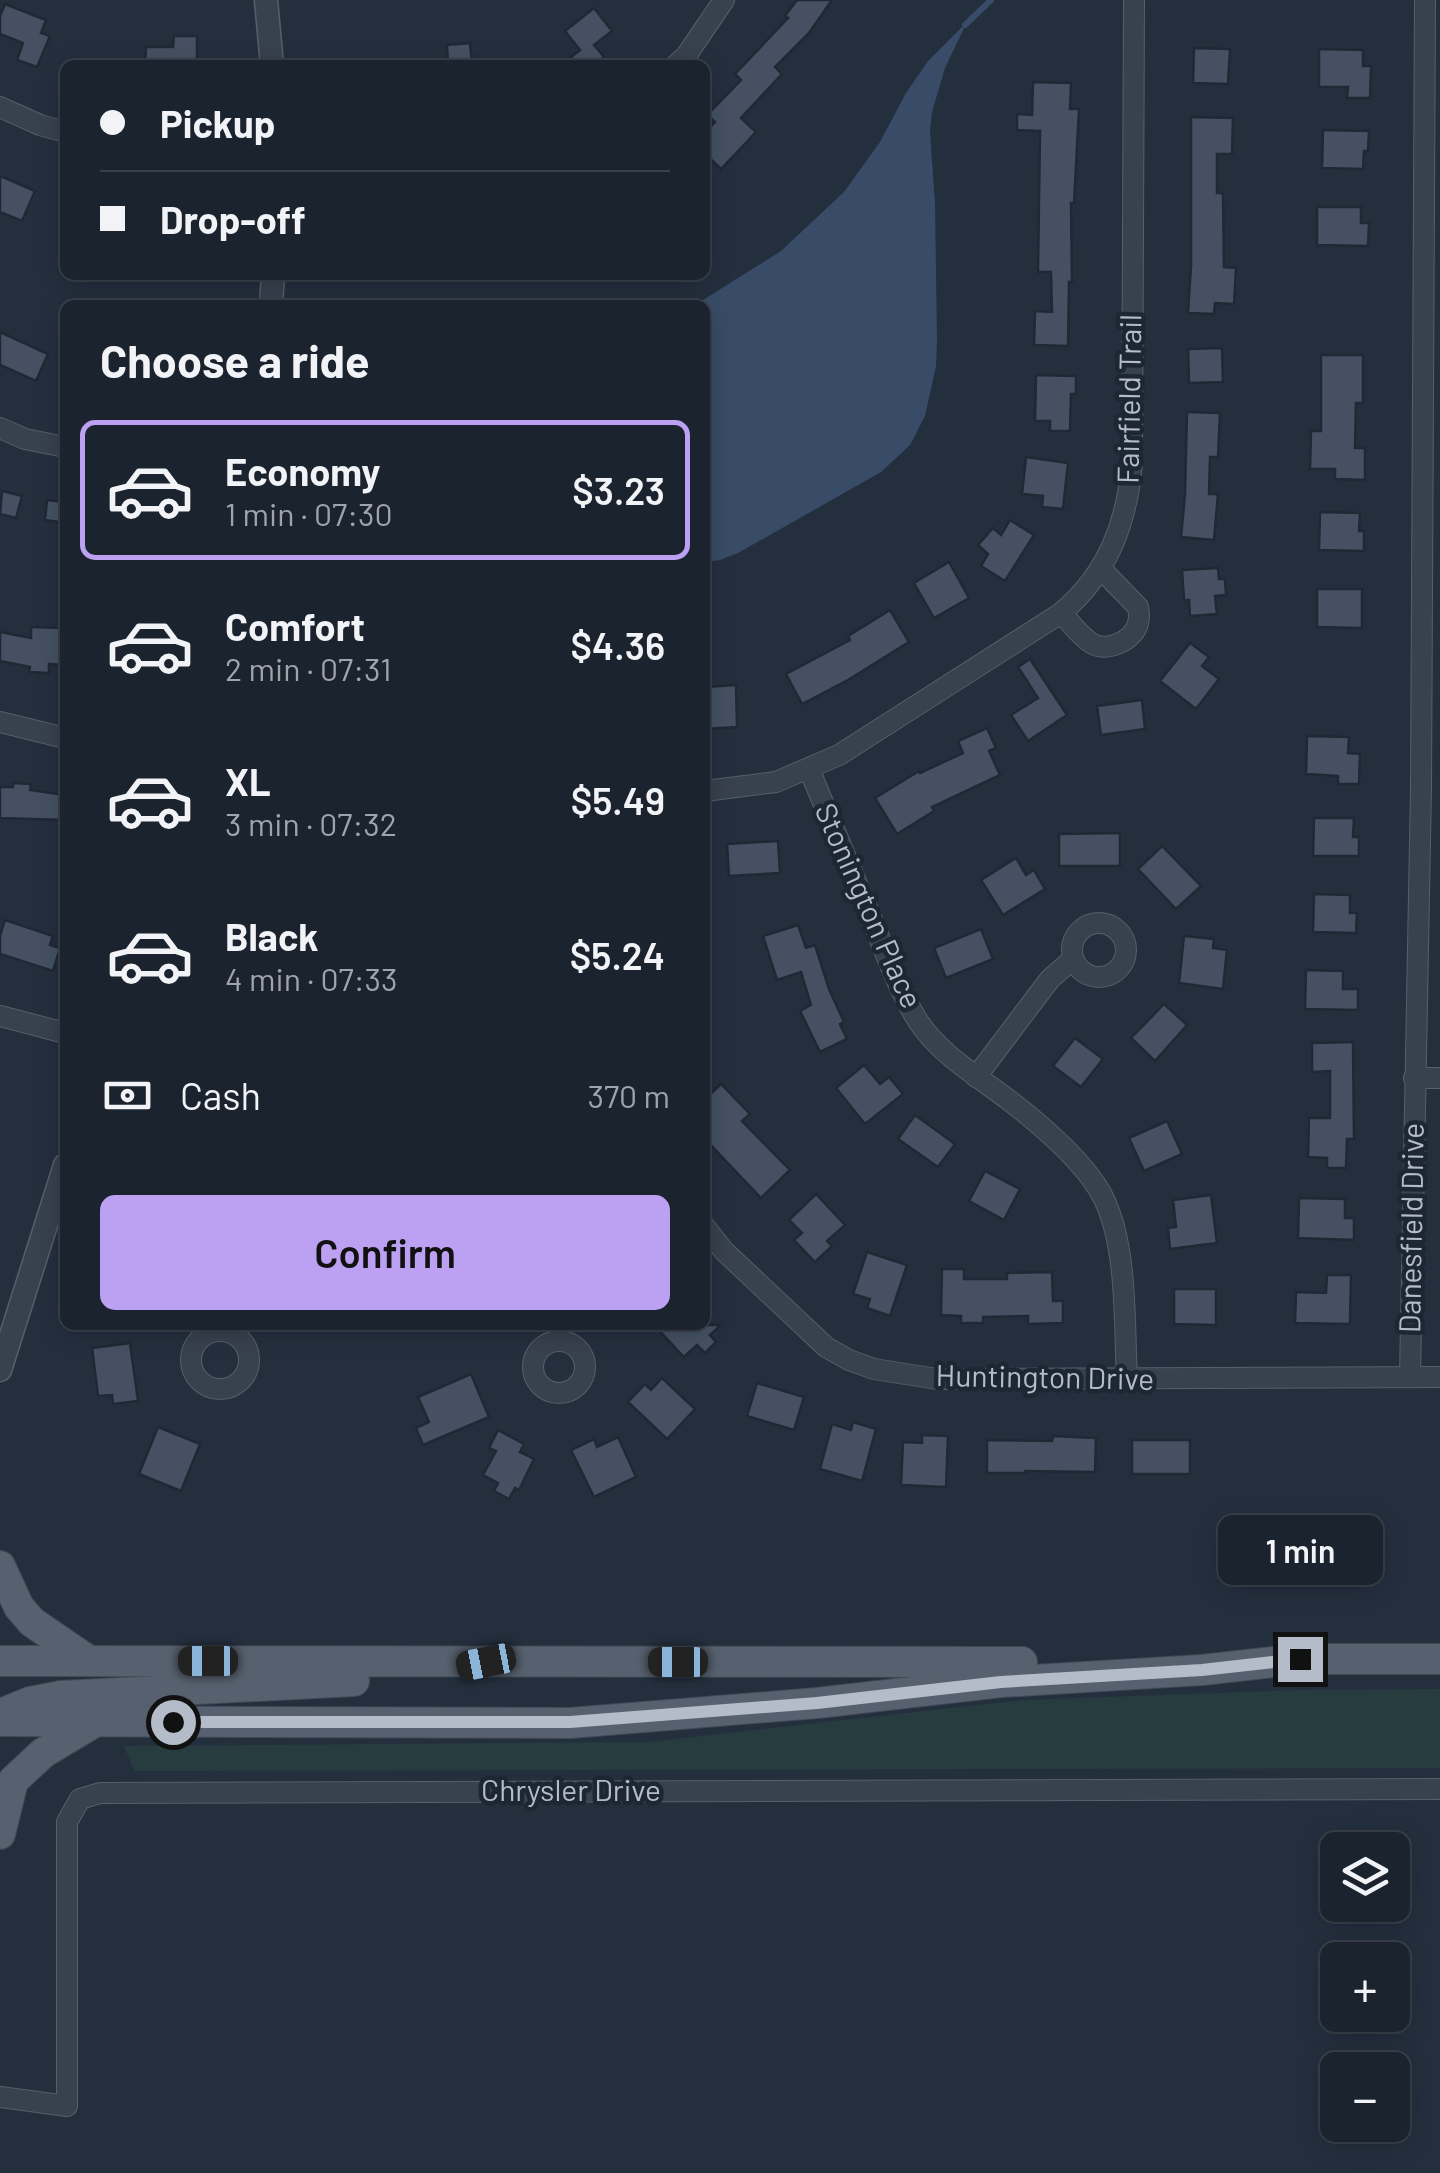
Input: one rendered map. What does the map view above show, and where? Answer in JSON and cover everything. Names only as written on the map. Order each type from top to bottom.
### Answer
[{"type":"main road","points":[[0,1566],[19,1607],[32,1622],[89,1661]]},
{"type":"main road","points":[[0,1718],[93,1722],[570,1722],[1300,1659]]},
{"type":"main road","points":[[0,1661],[896,1664],[1440,1660]]},
{"type":"main road","points":[[0,1718],[30,1702],[61,1696],[397,1678],[486,1662]]},
{"type":"main road","points":[[0,1834],[12,1780],[43,1753],[93,1722]]},
{"type":"street","points":[[266,0],[272,60]]},
{"type":"street","points":[[682,60],[724,0]]},
{"type":"street","name":"Fairfield Trail","points":[[710,791],[776,782],[839,755],[1061,613],[1084,593],[1112,549],[1126,509],[1132,462],[1134,0]]},
{"type":"street","name":"Danesfield Drive","points":[[1410,1376],[1414,1078],[1430,788],[1425,0]]},
{"type":"street","points":[[0,108],[60,131]]},
{"type":"street","points":[[0,428],[25,440],[60,446]]},
{"type":"street","points":[[1061,613],[1099,646],[1120,644],[1134,632],[1139,623],[1138,607],[1101,569]]},
{"type":"street","points":[[0,722],[60,737]]},
{"type":"street","name":"Stonington Place","points":[[809,770],[918,1021],[976,1077],[1079,1162],[1103,1196],[1120,1252],[1127,1380]]},
{"type":"street","points":[[976,1077],[1050,980],[1073,959]]},
{"type":"street","points":[[0,1016],[60,1032]]},
{"type":"street","points":[[1414,1078],[1440,1078]]},
{"type":"street","points":[[0,1370],[60,1181]]},
{"type":"street","name":"Huntington Drive","points":[[710,1233],[826,1347],[874,1369],[937,1379],[1440,1377]]},
{"type":"street","name":"Chrysler Drive","points":[[0,2097],[66,2106],[67,1822],[80,1799],[100,1792],[1440,1790]]},
{"type":"green space","points":[[1440,1689],[1440,1768],[134,1771],[124,1746],[649,1742],[1022,1700]]},
{"type":"water","points":[[967,22],[945,68],[932,112],[937,340],[936,366],[925,416],[910,445],[881,472],[738,553],[710,561],[710,300],[703,300],[781,251],[844,192],[880,142],[928,61]]},
{"type":"building","points":[[797,0],[832,0],[809,33],[775,67],[782,74],[741,118],[756,132],[721,169],[710,159],[710,127],[715,122],[710,112],[741,80],[735,74],[788,18],[785,16]]},
{"type":"building","points":[[5,4],[46,20],[41,33],[50,36],[37,67],[17,60],[23,43],[0,34]]},
{"type":"building","points":[[594,8],[612,31],[594,45],[604,57],[600,60],[567,60],[580,50],[565,31]]},
{"type":"building","points":[[174,36],[197,36],[197,60],[145,60],[146,47],[173,47]]},
{"type":"building","points":[[470,43],[472,60],[448,60],[447,45]]},
{"type":"building","points":[[1194,48],[1230,49],[1228,84],[1193,83]]},
{"type":"building","points":[[1319,49],[1363,50],[1363,66],[1371,66],[1370,98],[1347,98],[1348,87],[1319,87]]},
{"type":"building","points":[[1033,82],[1071,83],[1070,109],[1079,109],[1071,203],[1068,346],[1034,345],[1035,311],[1052,312],[1051,272],[1038,272],[1040,131],[1017,130],[1017,114],[1032,115]]},
{"type":"building","points":[[1191,117],[1233,118],[1232,154],[1217,154],[1217,193],[1223,193],[1224,267],[1236,268],[1234,304],[1215,303],[1214,314],[1188,313]]},
{"type":"building","points":[[1323,130],[1369,131],[1363,169],[1322,168]]},
{"type":"building","points":[[0,176],[35,191],[22,221],[0,212]]},
{"type":"building","points":[[1317,207],[1361,207],[1361,223],[1369,223],[1368,246],[1317,245]]},
{"type":"building","points":[[0,332],[48,354],[36,381],[0,365]]},
{"type":"building","points":[[1222,348],[1223,382],[1189,383],[1188,349]]},
{"type":"building","points":[[1321,355],[1363,355],[1363,403],[1356,403],[1355,448],[1365,448],[1365,480],[1335,479],[1335,469],[1310,469],[1311,431],[1321,431]]},
{"type":"building","points":[[1036,375],[1076,376],[1076,394],[1071,394],[1070,431],[1050,431],[1050,421],[1035,421]]},
{"type":"building","points":[[1187,412],[1220,413],[1218,457],[1210,457],[1209,494],[1218,494],[1214,540],[1181,537]]},
{"type":"building","points":[[1026,457],[1068,463],[1063,509],[1042,507],[1043,496],[1022,494]]},
{"type":"building","points":[[2,491],[22,496],[16,518],[0,514]]},
{"type":"building","points":[[47,500],[60,501],[60,522],[45,520]]},
{"type":"building","points":[[1320,512],[1360,513],[1364,551],[1319,550]]},
{"type":"building","points":[[1010,520],[1034,535],[1005,581],[981,566],[988,554],[978,545],[993,528],[1001,535]]},
{"type":"building","points":[[949,562],[969,598],[934,618],[914,583]]},
{"type":"building","points":[[1218,568],[1219,579],[1225,579],[1226,595],[1215,596],[1217,614],[1190,616],[1189,600],[1184,600],[1182,570]]},
{"type":"building","points":[[1317,589],[1362,589],[1362,628],[1317,627]]},
{"type":"building","points":[[890,610],[909,642],[802,704],[786,674],[850,640],[848,636]]},
{"type":"building","points":[[31,627],[60,628],[60,665],[49,664],[49,673],[29,672],[30,667],[0,661],[0,632],[31,638]]},
{"type":"building","points":[[1190,643],[1209,657],[1202,666],[1219,679],[1196,709],[1160,681]]},
{"type":"building","points":[[1030,659],[1067,715],[1028,741],[1011,715],[1038,698],[1018,667]]},
{"type":"building","points":[[736,685],[737,727],[710,729],[710,687]]},
{"type":"building","points":[[1142,700],[1145,729],[1101,735],[1097,706]]},
{"type":"building","points":[[987,728],[996,748],[989,751],[1000,775],[932,807],[934,811],[897,834],[875,798],[919,771],[963,753],[958,741]]},
{"type":"building","points":[[1307,736],[1349,737],[1348,753],[1360,754],[1359,784],[1338,784],[1338,776],[1306,774]]},
{"type":"building","points":[[13,783],[31,784],[30,790],[60,794],[60,820],[0,818],[0,787],[13,787]]},
{"type":"building","points":[[1314,818],[1354,818],[1353,837],[1359,837],[1359,856],[1313,856]]},
{"type":"building","points":[[1120,833],[1120,866],[1059,866],[1059,834]]},
{"type":"building","points":[[778,841],[780,873],[729,876],[727,844]]},
{"type":"building","points":[[1162,846],[1201,886],[1176,909],[1138,869]]},
{"type":"building","points":[[1016,858],[1026,875],[1034,870],[1045,889],[1003,915],[981,880]]},
{"type":"building","points":[[1314,894],[1350,895],[1350,913],[1357,913],[1356,933],[1313,932]]},
{"type":"building","points":[[5,920],[53,936],[50,945],[60,948],[53,971],[0,954]]},
{"type":"building","points":[[798,925],[806,948],[815,945],[847,1039],[820,1052],[800,1011],[811,1005],[801,972],[777,980],[763,936]]},
{"type":"building","points":[[981,929],[993,959],[946,978],[934,948]]},
{"type":"building","points":[[1184,936],[1214,939],[1213,948],[1227,950],[1223,989],[1179,983]]},
{"type":"building","points":[[1306,970],[1343,971],[1343,989],[1358,989],[1358,1010],[1305,1009]]},
{"type":"building","points":[[1164,1004],[1187,1025],[1155,1061],[1131,1038]]},
{"type":"building","points":[[1075,1038],[1103,1059],[1081,1087],[1053,1066]]},
{"type":"building","points":[[1353,1042],[1354,1139],[1347,1139],[1346,1168],[1327,1168],[1327,1158],[1308,1157],[1309,1118],[1330,1118],[1330,1071],[1312,1072],[1312,1043]]},
{"type":"building","points":[[864,1065],[880,1084],[889,1077],[903,1094],[865,1124],[836,1088]]},
{"type":"building","points":[[721,1084],[750,1114],[742,1121],[790,1170],[761,1198],[710,1144],[710,1094]]},
{"type":"building","points":[[915,1115],[955,1144],[938,1167],[898,1139]]},
{"type":"building","points":[[1167,1121],[1182,1154],[1144,1171],[1129,1138]]},
{"type":"building","points":[[985,1171],[1020,1189],[1004,1220],[969,1201]]},
{"type":"building","points":[[816,1194],[845,1225],[827,1241],[832,1246],[815,1262],[794,1240],[802,1233],[789,1220]]},
{"type":"building","points":[[1211,1195],[1217,1243],[1170,1249],[1168,1228],[1176,1227],[1173,1200]]},
{"type":"building","points":[[1299,1198],[1345,1199],[1345,1218],[1354,1218],[1354,1240],[1298,1238]]},
{"type":"building","points":[[867,1252],[907,1265],[890,1316],[867,1308],[870,1299],[853,1294]]},
{"type":"building","points":[[942,1269],[964,1269],[964,1279],[1007,1279],[1007,1273],[1052,1272],[1053,1301],[1063,1301],[1063,1323],[1028,1324],[1028,1316],[983,1317],[983,1323],[961,1323],[961,1316],[941,1315]]},
{"type":"building","points":[[1327,1275],[1351,1275],[1350,1324],[1295,1323],[1296,1292],[1326,1293]]},
{"type":"building","points":[[1174,1289],[1216,1289],[1216,1325],[1174,1324]]},
{"type":"building","points":[[710,1325],[721,1325],[710,1335],[716,1342],[705,1353],[697,1345],[684,1357],[659,1330],[710,1330]]},
{"type":"building","points":[[130,1343],[138,1401],[113,1404],[112,1395],[98,1396],[92,1348]]},
{"type":"building","points":[[471,1374],[489,1417],[423,1445],[416,1428],[429,1422],[418,1397]]},
{"type":"building","points":[[662,1378],[695,1409],[667,1439],[628,1402],[645,1384],[651,1390]]},
{"type":"building","points":[[757,1383],[804,1397],[794,1430],[747,1416]]},
{"type":"building","points":[[853,1422],[876,1429],[862,1481],[820,1469],[832,1424],[851,1430]]},
{"type":"building","points":[[158,1427],[200,1444],[181,1491],[139,1474]]},
{"type":"building","points":[[498,1430],[524,1444],[520,1452],[534,1459],[519,1490],[515,1488],[509,1499],[494,1491],[498,1483],[483,1475],[496,1451],[489,1448]]},
{"type":"building","points":[[922,1435],[948,1436],[946,1487],[901,1485],[903,1442],[922,1443]]},
{"type":"building","points":[[1053,1436],[1096,1438],[1095,1472],[987,1473],[987,1440],[1052,1441]]},
{"type":"building","points":[[618,1437],[636,1477],[594,1497],[571,1450],[594,1439],[597,1447]]},
{"type":"building","points":[[1132,1440],[1190,1440],[1190,1474],[1132,1474]]},
{"type":"waterway","points":[[965,25],[991,0]]},
{"type":"route","points":[[173,1722],[570,1722],[1300,1659]]}]
